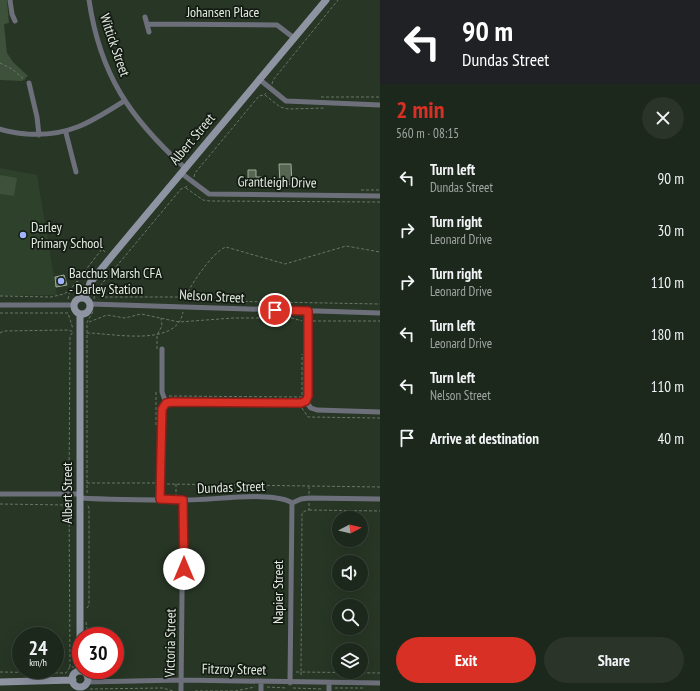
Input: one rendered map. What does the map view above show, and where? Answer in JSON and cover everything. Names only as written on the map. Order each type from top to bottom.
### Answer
[{"type":"street","points":[[10,0],[12,14],[16,21]]},
{"type":"street","name":"Wittick Street","points":[[89,0],[92,26],[107,70],[124,101],[140,123],[183,170]]},
{"type":"street","name":"Albert Street","points":[[84,298],[90,283],[111,257],[326,0]]},
{"type":"street","points":[[144,17],[149,32]]},
{"type":"street","name":"Johansen Place","points":[[147,24],[277,25],[294,38]]},
{"type":"street","points":[[259,80],[286,101],[380,105]]},
{"type":"street","points":[[29,82],[37,117],[38,135]]},
{"type":"street","points":[[0,128],[8,132],[38,135],[66,133],[92,122],[124,101]]},
{"type":"street","points":[[66,133],[76,172]]},
{"type":"street","name":"Grantleigh Drive","points":[[183,170],[191,181],[209,194],[380,196]]},
{"type":"street","points":[[84,298],[92,304],[88,312],[80,314],[76,311],[74,305],[77,299],[84,298]]},
{"type":"street","name":"Nelson Street","points":[[92,304],[380,313]]},
{"type":"street","points":[[0,305],[74,305]]},
{"type":"street","points":[[166,403],[303,400],[308,396],[308,311]]},
{"type":"street","name":"Albert Street","points":[[80,314],[82,497],[80,627]]},
{"type":"street","points":[[159,350],[163,396],[166,403]]},
{"type":"street","points":[[303,400],[311,408],[318,410],[380,412]]},
{"type":"street","points":[[160,499],[162,409],[166,403]]},
{"type":"street","name":"Dundas Street","points":[[0,494],[176,500],[231,497],[284,498],[292,502],[309,498],[380,499]]},
{"type":"street","name":"Victoria Street","points":[[181,691],[183,500]]},
{"type":"street","name":"Napier Street","points":[[290,683],[292,502]]},
{"type":"street","points":[[0,682],[72,680],[80,689],[88,686],[87,679]]},
{"type":"street","name":"Fitzroy Street","points":[[88,686],[181,680],[261,687],[290,683],[329,688],[380,683]]},
{"type":"path","points":[[86,610],[89,605],[89,508],[82,497],[87,483],[87,322],[94,310],[92,304],[96,292],[181,189],[186,188],[194,178],[195,173],[259,96],[264,95],[270,88],[273,80],[338,0]]},
{"type":"path","points":[[0,63],[12,69],[20,78],[29,82]]},
{"type":"path","points":[[320,97],[380,97]]},
{"type":"path","points":[[186,188],[203,200],[210,201],[380,202]]},
{"type":"path","points":[[357,190],[380,190]]},
{"type":"path","points":[[87,333],[112,335],[157,335],[168,333],[179,322],[185,299],[206,264],[217,253],[226,247],[285,264],[346,246],[380,252]]},
{"type":"path","points":[[0,296],[59,296],[70,290],[102,249],[111,257]]},
{"type":"path","points":[[77,281],[102,297],[380,304]]},
{"type":"path","points":[[0,313],[68,313],[72,322],[73,332],[68,330],[4,331],[0,333]]},
{"type":"path","points":[[87,322],[108,315],[125,318],[145,315],[179,322],[233,318],[292,318],[308,321],[380,321]]},
{"type":"path","points":[[159,350],[157,335],[162,326],[160,318]]},
{"type":"path","points":[[302,351],[302,409],[308,417],[380,418]]},
{"type":"path","points":[[156,388],[156,428]]},
{"type":"path","points":[[156,396],[303,400]]},
{"type":"path","points":[[87,483],[380,487]]},
{"type":"path","points":[[176,484],[176,500]]},
{"type":"path","points":[[309,486],[309,510]]},
{"type":"path","points":[[0,504],[68,505]]},
{"type":"path","points":[[380,511],[309,510],[302,513],[301,672],[380,673]]},
{"type":"path","points":[[86,620],[88,627]]},
{"type":"path","points":[[0,672],[66,673],[70,667],[72,667]]},
{"type":"path","points":[[88,686],[163,688],[173,691]]},
{"type":"path","points":[[195,691],[235,691],[261,687],[364,688]]},
{"type":"shaded area","points":[[0,0],[7,0],[9,23],[4,24],[7,53],[13,62],[28,76],[22,81],[0,80]]},
{"type":"shaded area","name":"Darley Primary School","points":[[0,168],[37,175],[57,295],[0,296]]},
{"type":"shaded area","points":[[0,175],[17,178],[14,196],[0,194]]},
{"type":"building","points":[[279,164],[291,164],[292,184],[280,185]]},
{"type":"building","points":[[248,170],[256,170],[256,177],[262,177],[262,185],[248,184]]},
{"type":"building","points":[[64,275],[67,285],[56,287],[55,277]]},
{"type":"place","name":"Darley Primary School","points":[[23,235]]},
{"type":"place","name":"Bacchus Marsh CFA - Darley Station","points":[[61,281]]},
{"type":"route","points":[[184,569],[183,500],[160,499],[162,409],[166,403],[172,402],[301,403],[306,401],[308,396],[308,311],[275,310]]}]
